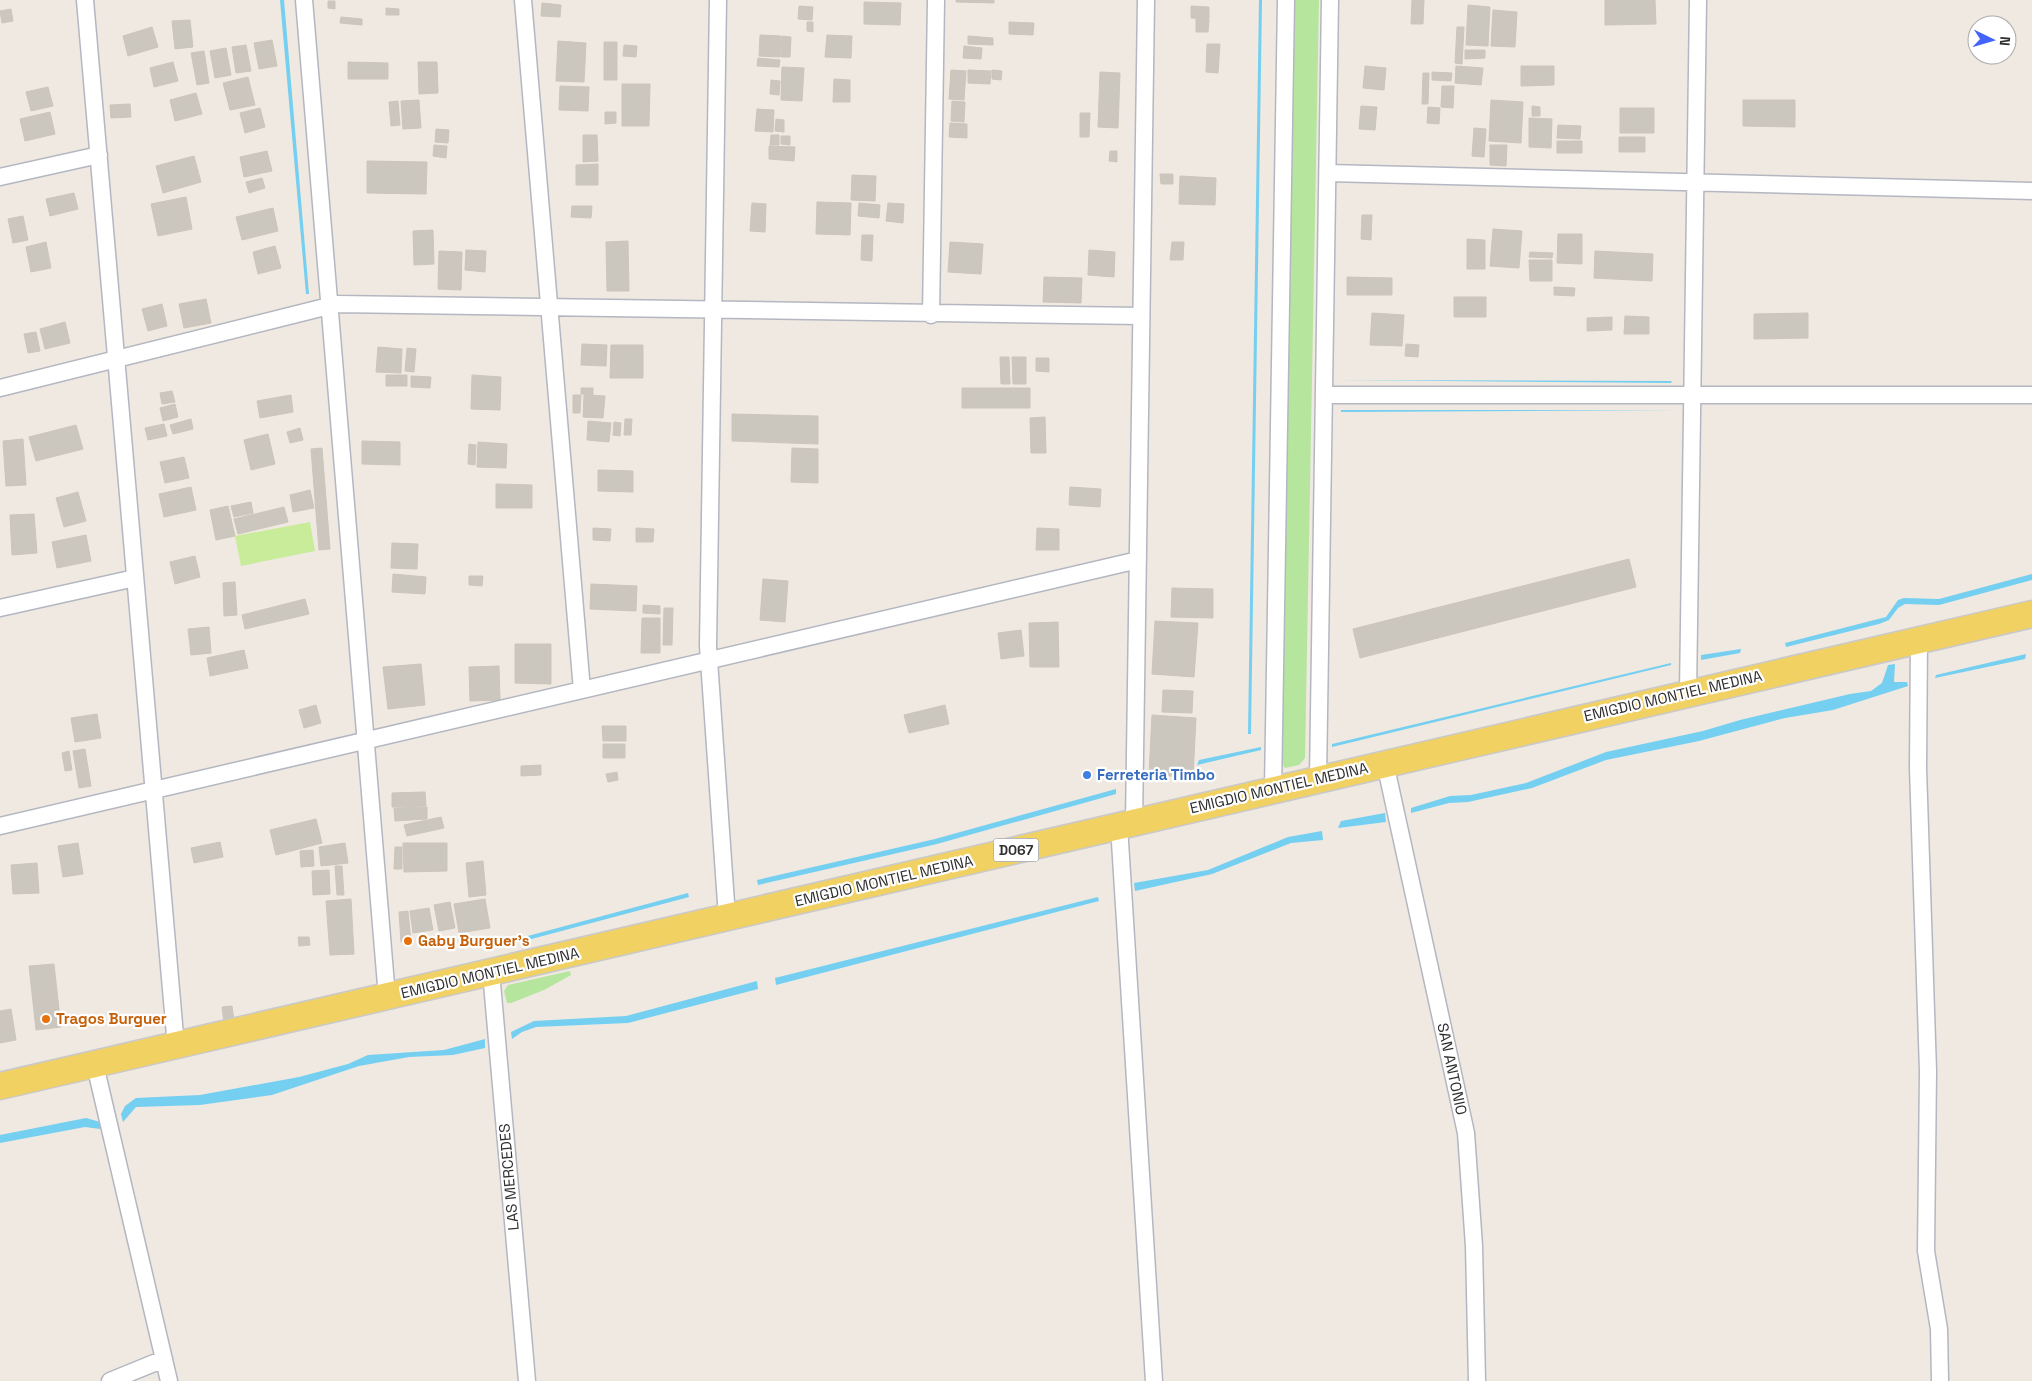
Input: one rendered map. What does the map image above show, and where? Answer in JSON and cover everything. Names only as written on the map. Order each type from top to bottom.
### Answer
[{"type":"main road","name":"EMIGDIO MONTIEL MEDINA","points":[[0,1086],[176,1047],[1385,763],[2032,614]]},
{"type":"street","points":[[86,0],[176,1047]]},
{"type":"street","points":[[304,0],[387,997]]},
{"type":"street","points":[[523,0],[582,690]]},
{"type":"street","points":[[718,0],[708,660],[727,917]]},
{"type":"street","points":[[932,315],[936,0]]},
{"type":"street","points":[[1146,0],[1138,560],[1126,824],[1154,1381]]},
{"type":"street","points":[[1273,790],[1286,0]]},
{"type":"street","points":[[1318,779],[1330,0]]},
{"type":"street","points":[[1688,693],[1698,0]]},
{"type":"street","points":[[0,177],[99,154]]},
{"type":"street","points":[[1328,174],[2032,191]]},
{"type":"street","points":[[0,388],[337,304],[932,315],[1141,316]]},
{"type":"street","points":[[1324,395],[2032,395]]},
{"type":"street","points":[[0,826],[1138,560]]},
{"type":"street","points":[[0,608],[135,578]]},
{"type":"street","points":[[1919,639],[1918,768],[1928,1071],[1926,1251],[1939,1329],[1940,1380]]},
{"type":"street","name":"SAN ANTONIO","points":[[1385,763],[1466,1134],[1474,1246],[1477,1381]]},
{"type":"street","name":"LAS MERCEDES","points":[[491,972],[526,1381]]},
{"type":"street","points":[[95,1065],[169,1381]]},
{"type":"street","points":[[110,1381],[164,1359]]},
{"type":"green space","points":[[1294,0],[1319,0],[1305,758],[1299,765],[1285,768],[1281,763]]},
{"type":"green space","points":[[310,522],[315,551],[241,566],[235,536]]},
{"type":"green space","points":[[570,971],[571,975],[544,990],[507,1003],[504,991],[508,985]]},
{"type":"water","points":[[280,0],[284,0],[309,294],[306,294]]},
{"type":"water","points":[[1259,0],[1262,0],[1251,734],[1248,734]]},
{"type":"water","points":[[1338,380],[1672,381],[1671,383]]},
{"type":"water","points":[[1341,410],[1679,410],[1341,412]]},
{"type":"water","points":[[2032,574],[2032,580],[1939,605],[1905,604],[1898,608],[1889,620],[1879,624],[1786,647],[1785,643],[1886,617],[1898,600],[1904,598],[1939,599]]},
{"type":"water","points":[[1741,649],[1740,653],[1701,660],[1701,655]]},
{"type":"water","points":[[2026,654],[2025,659],[1935,678],[1936,675]]},
{"type":"water","points":[[1671,663],[1671,665],[1332,747],[1332,744]]},
{"type":"water","points":[[1895,664],[1894,682],[1907,682],[1908,686],[1833,710],[1785,718],[1699,741],[1606,760],[1532,788],[1468,802],[1449,803],[1411,813],[1411,808],[1450,796],[1471,795],[1526,783],[1606,752],[1703,731],[1740,720],[1850,694],[1871,691],[1882,683],[1888,665]]},
{"type":"water","points":[[1261,747],[1261,750],[1197,765],[1199,760]]},
{"type":"water","points":[[1116,789],[1116,794],[937,844],[758,885],[757,880],[935,839]]},
{"type":"water","points":[[1385,813],[1386,822],[1338,828],[1341,821]]},
{"type":"water","points":[[1322,831],[1323,840],[1291,843],[1212,874],[1135,891],[1134,883],[1208,870],[1288,837]]},
{"type":"water","points":[[688,893],[689,897],[524,941],[524,937]]},
{"type":"water","points":[[1098,897],[1099,901],[776,985],[775,978]]},
{"type":"water","points":[[757,981],[758,989],[628,1023],[536,1027],[522,1032],[512,1039],[511,1032],[534,1021],[626,1016]]},
{"type":"water","points":[[485,1039],[485,1048],[453,1055],[409,1057],[359,1066],[272,1095],[200,1105],[136,1107],[123,1122],[121,1114],[125,1106],[136,1098],[200,1095],[299,1077],[348,1064],[368,1055],[444,1050]]},
{"type":"water","points":[[86,1118],[100,1122],[100,1129],[85,1127],[0,1143],[0,1135]]},
{"type":"building","points":[[956,0],[994,0],[994,3],[956,2]]},
{"type":"building","points":[[1412,0],[1424,0],[1423,24],[1411,24]]},
{"type":"building","points":[[1605,0],[1655,0],[1656,24],[1605,25]]},
{"type":"building","points":[[328,1],[335,1],[335,9],[328,8]]},
{"type":"building","points":[[864,2],[901,3],[900,25],[864,24]]},
{"type":"building","points":[[542,3],[561,5],[560,17],[541,16]]},
{"type":"building","points":[[1468,5],[1490,7],[1488,46],[1466,45]]},
{"type":"building","points":[[799,6],[813,7],[812,20],[798,19]]},
{"type":"building","points":[[1191,6],[1209,7],[1209,19],[1191,18]]},
{"type":"building","points":[[386,8],[399,9],[399,15],[386,15]]},
{"type":"building","points":[[11,9],[13,21],[2,23],[0,11]]},
{"type":"building","points":[[1493,10],[1517,12],[1515,47],[1491,46]]},
{"type":"building","points":[[341,17],[362,19],[362,25],[340,23]]},
{"type":"building","points":[[1196,19],[1209,20],[1208,32],[1196,32]]},
{"type":"building","points":[[190,20],[193,47],[175,49],[172,21]]},
{"type":"building","points":[[807,22],[813,22],[813,32],[807,31]]},
{"type":"building","points":[[1009,22],[1034,23],[1033,35],[1009,34]]},
{"type":"building","points":[[152,27],[158,47],[128,56],[123,36]]},
{"type":"building","points":[[1457,27],[1464,27],[1462,64],[1455,63]]},
{"type":"building","points":[[760,35],[781,36],[780,57],[759,56]]},
{"type":"building","points":[[827,35],[852,36],[851,58],[825,57]]},
{"type":"building","points":[[782,36],[791,37],[790,57],[781,57]]},
{"type":"building","points":[[968,36],[993,38],[993,45],[968,44]]},
{"type":"building","points":[[272,40],[277,66],[259,69],[254,43]]},
{"type":"building","points":[[558,41],[586,43],[584,82],[556,81]]},
{"type":"building","points":[[604,42],[617,42],[617,80],[604,80]]},
{"type":"building","points":[[1207,44],[1220,44],[1218,73],[1206,72]]},
{"type":"building","points":[[246,45],[251,71],[236,73],[232,47]]},
{"type":"building","points":[[624,45],[637,46],[636,57],[623,56]]},
{"type":"building","points":[[964,46],[982,48],[981,59],[963,58]]},
{"type":"building","points":[[226,48],[231,75],[215,78],[210,51]]},
{"type":"building","points":[[1465,50],[1485,50],[1485,58],[1465,59]]},
{"type":"building","points":[[204,51],[209,83],[197,85],[191,53]]},
{"type":"building","points":[[758,58],[780,60],[779,67],[757,66]]},
{"type":"building","points":[[173,62],[178,81],[154,87],[150,68]]},
{"type":"building","points":[[348,62],[388,63],[388,79],[348,79]]},
{"type":"building","points":[[418,62],[437,62],[438,93],[419,94]]},
{"type":"building","points":[[1365,66],[1386,68],[1384,90],[1363,88]]},
{"type":"building","points":[[1456,66],[1483,68],[1481,85],[1455,83]]},
{"type":"building","points":[[1521,66],[1554,66],[1554,85],[1521,86]]},
{"type":"building","points":[[782,67],[804,68],[802,101],[781,100]]},
{"type":"building","points":[[951,70],[966,71],[964,100],[949,99]]},
{"type":"building","points":[[968,70],[991,71],[990,84],[968,83]]},
{"type":"building","points":[[992,70],[1002,71],[1001,80],[992,79]]},
{"type":"building","points":[[1100,72],[1120,73],[1118,128],[1098,127]]},
{"type":"building","points":[[1432,72],[1452,73],[1451,81],[1432,80]]},
{"type":"building","points":[[1423,73],[1429,73],[1428,104],[1422,104]]},
{"type":"building","points":[[248,77],[255,105],[230,110],[223,83]]},
{"type":"building","points":[[834,79],[850,80],[850,102],[833,102]]},
{"type":"building","points":[[771,80],[780,81],[779,95],[770,94]]},
{"type":"building","points":[[622,84],[650,84],[649,126],[622,126]]},
{"type":"building","points":[[560,86],[589,87],[588,111],[559,110]]},
{"type":"building","points":[[1442,86],[1454,86],[1453,108],[1441,107]]},
{"type":"building","points":[[48,87],[53,106],[31,111],[26,92]]},
{"type":"building","points":[[196,93],[202,114],[175,121],[170,100]]},
{"type":"building","points":[[419,100],[421,128],[403,129],[401,101]]},
{"type":"building","points":[[1491,100],[1523,102],[1521,143],[1489,141]]},
{"type":"building","points":[[1743,100],[1795,100],[1795,127],[1743,126]]},
{"type":"building","points":[[398,101],[400,125],[391,126],[389,102]]},
{"type":"building","points":[[952,101],[965,102],[964,122],[951,121]]},
{"type":"building","points":[[130,104],[131,117],[111,118],[110,105]]},
{"type":"building","points":[[1361,106],[1377,107],[1375,130],[1359,129]]},
{"type":"building","points":[[1532,106],[1540,107],[1540,116],[1532,116]]},
{"type":"building","points":[[1428,107],[1440,108],[1439,124],[1427,123]]},
{"type":"building","points":[[260,108],[265,127],[245,133],[240,113]]},
{"type":"building","points":[[1620,108],[1654,108],[1654,133],[1620,133]]},
{"type":"building","points":[[757,109],[774,110],[773,132],[755,131]]},
{"type":"building","points":[[50,112],[55,134],[25,141],[20,119]]},
{"type":"building","points":[[605,112],[616,112],[616,123],[605,124]]},
{"type":"building","points":[[1080,113],[1090,113],[1089,137],[1080,137]]},
{"type":"building","points":[[1529,118],[1552,119],[1551,148],[1529,147]]},
{"type":"building","points":[[776,119],[784,120],[784,132],[775,131]]},
{"type":"building","points":[[950,123],[967,124],[967,138],[949,137]]},
{"type":"building","points":[[1558,125],[1581,126],[1580,139],[1557,138]]},
{"type":"building","points":[[1474,128],[1486,129],[1484,157],[1472,156]]},
{"type":"building","points":[[436,129],[449,130],[448,143],[435,142]]},
{"type":"building","points":[[583,135],[597,135],[598,161],[583,162]]},
{"type":"building","points":[[771,135],[779,135],[779,145],[770,145]]},
{"type":"building","points":[[781,136],[790,136],[790,145],[781,144]]},
{"type":"building","points":[[1619,137],[1645,137],[1645,152],[1619,152]]},
{"type":"building","points":[[1557,141],[1582,141],[1582,153],[1557,153]]},
{"type":"building","points":[[434,145],[447,146],[446,158],[433,156]]},
{"type":"building","points":[[1490,145],[1507,145],[1506,166],[1490,165]]},
{"type":"building","points":[[769,146],[795,147],[794,161],[769,159]]},
{"type":"building","points":[[267,151],[272,171],[244,177],[240,157]]},
{"type":"building","points":[[1110,151],[1117,151],[1117,162],[1109,161]]},
{"type":"building","points":[[194,156],[201,182],[163,193],[156,166]]},
{"type":"building","points":[[367,161],[427,162],[426,194],[367,193]]},
{"type":"building","points":[[598,164],[598,185],[576,185],[576,165]]},
{"type":"building","points":[[1160,174],[1173,174],[1173,184],[1161,184]]},
{"type":"building","points":[[852,175],[876,176],[875,201],[851,200]]},
{"type":"building","points":[[1180,176],[1216,178],[1215,205],[1179,204]]},
{"type":"building","points":[[262,178],[265,188],[249,193],[246,182]]},
{"type":"building","points":[[74,193],[78,209],[50,216],[46,199]]},
{"type":"building","points":[[186,197],[192,229],[158,236],[151,204]]},
{"type":"building","points":[[817,202],[851,203],[850,235],[816,234]]},
{"type":"building","points":[[752,203],[766,204],[765,232],[750,231]]},
{"type":"building","points":[[859,203],[880,205],[879,218],[858,216]]},
{"type":"building","points":[[888,203],[904,204],[903,223],[886,221]]},
{"type":"building","points":[[572,206],[592,206],[591,218],[571,217]]},
{"type":"building","points":[[273,208],[278,231],[242,240],[236,217]]},
{"type":"building","points":[[1362,215],[1372,215],[1371,240],[1361,239]]},
{"type":"building","points":[[23,216],[28,240],[13,243],[8,219]]},
{"type":"building","points":[[1493,229],[1522,231],[1519,268],[1490,266]]},
{"type":"building","points":[[433,230],[434,264],[414,265],[413,231]]},
{"type":"building","points":[[1558,234],[1582,234],[1582,264],[1557,263]]},
{"type":"building","points":[[862,235],[873,235],[872,261],[861,260]]},
{"type":"building","points":[[1467,239],[1485,240],[1485,269],[1467,269]]},
{"type":"building","points":[[628,241],[629,291],[607,291],[606,242]]},
{"type":"building","points":[[46,242],[51,268],[31,272],[26,247]]},
{"type":"building","points":[[950,242],[983,244],[981,274],[948,272]]},
{"type":"building","points":[[1172,242],[1184,242],[1183,260],[1170,260]]},
{"type":"building","points":[[275,246],[281,268],[258,274],[253,252]]},
{"type":"building","points":[[466,250],[486,251],[485,272],[465,270]]},
{"type":"building","points":[[1089,250],[1115,252],[1114,277],[1088,275]]},
{"type":"building","points":[[439,251],[462,252],[461,290],[438,289]]},
{"type":"building","points":[[1595,251],[1653,254],[1652,281],[1594,278]]},
{"type":"building","points":[[1530,252],[1553,253],[1552,258],[1529,257]]},
{"type":"building","points":[[1529,260],[1552,260],[1552,281],[1530,281]]},
{"type":"building","points":[[1044,277],[1082,278],[1081,303],[1043,302]]},
{"type":"building","points":[[1347,277],[1392,278],[1392,295],[1347,295]]},
{"type":"building","points":[[1554,287],[1575,288],[1574,296],[1554,295]]},
{"type":"building","points":[[1454,297],[1486,297],[1486,317],[1454,317]]},
{"type":"building","points":[[206,299],[211,323],[184,328],[179,304]]},
{"type":"building","points":[[162,304],[167,326],[148,331],[142,309]]},
{"type":"building","points":[[1372,313],[1404,315],[1402,346],[1370,345]]},
{"type":"building","points":[[1808,313],[1808,338],[1754,339],[1754,314]]},
{"type":"building","points":[[1625,316],[1649,317],[1649,334],[1624,334]]},
{"type":"building","points":[[1612,317],[1612,330],[1587,331],[1587,318]]},
{"type":"building","points":[[65,322],[70,343],[45,349],[40,329]]},
{"type":"building","points":[[36,332],[40,351],[28,353],[24,334]]},
{"type":"building","points":[[582,344],[607,345],[606,366],[581,365]]},
{"type":"building","points":[[1406,344],[1419,345],[1418,357],[1405,356]]},
{"type":"building","points":[[611,345],[643,345],[643,378],[610,378]]},
{"type":"building","points":[[378,347],[402,349],[401,373],[376,372]]},
{"type":"building","points":[[407,348],[416,349],[414,372],[405,371]]},
{"type":"building","points":[[1000,357],[1009,357],[1010,384],[1001,384]]},
{"type":"building","points":[[1012,357],[1026,357],[1026,384],[1013,384]]},
{"type":"building","points":[[1036,358],[1049,358],[1049,372],[1036,371]]},
{"type":"building","points":[[386,375],[407,375],[407,386],[386,386]]},
{"type":"building","points":[[472,375],[501,377],[500,410],[471,409]]},
{"type":"building","points":[[411,376],[431,377],[430,388],[411,387]]},
{"type":"building","points":[[581,388],[593,388],[593,395],[581,394]]},
{"type":"building","points":[[962,388],[1030,388],[1030,408],[962,408]]},
{"type":"building","points":[[172,391],[175,402],[162,404],[160,393]]},
{"type":"building","points":[[291,395],[293,412],[260,418],[257,401]]},
{"type":"building","points":[[573,395],[581,395],[580,413],[573,413]]},
{"type":"building","points":[[584,395],[605,396],[603,418],[583,417]]},
{"type":"building","points":[[175,404],[178,417],[163,421],[160,408]]},
{"type":"building","points":[[732,414],[818,416],[818,444],[732,441]]},
{"type":"building","points":[[1045,417],[1046,453],[1031,453],[1030,418]]},
{"type":"building","points":[[191,419],[193,429],[173,434],[170,425]]},
{"type":"building","points":[[625,419],[632,419],[631,435],[624,435]]},
{"type":"building","points":[[588,421],[611,423],[609,442],[587,440]]},
{"type":"building","points":[[614,422],[621,423],[620,436],[613,435]]},
{"type":"building","points":[[164,424],[167,436],[148,440],[145,428]]},
{"type":"building","points":[[76,425],[83,449],[36,461],[29,437]]},
{"type":"building","points":[[300,428],[303,440],[290,443],[287,432]]},
{"type":"building","points":[[268,434],[275,464],[251,470],[244,440]]},
{"type":"building","points":[[23,439],[26,485],[6,486],[3,441]]},
{"type":"building","points":[[362,441],[400,442],[400,465],[362,464]]},
{"type":"building","points":[[478,442],[507,444],[506,468],[477,467]]},
{"type":"building","points":[[469,444],[476,445],[475,465],[468,464]]},
{"type":"building","points":[[322,448],[330,549],[319,550],[311,449]]},
{"type":"building","points":[[792,448],[818,449],[818,483],[791,482]]},
{"type":"building","points":[[184,457],[189,478],[165,483],[160,462]]},
{"type":"building","points":[[598,470],[633,471],[633,492],[598,491]]},
{"type":"building","points":[[496,484],[532,485],[532,508],[496,508]]},
{"type":"building","points":[[191,487],[196,510],[164,517],[159,494]]},
{"type":"building","points":[[1070,487],[1101,489],[1100,507],[1069,505]]},
{"type":"building","points":[[310,490],[314,508],[293,512],[290,495]]},
{"type":"building","points":[[78,492],[86,521],[64,527],[56,498]]},
{"type":"building","points":[[251,502],[253,513],[234,517],[231,506]]},
{"type":"building","points":[[228,506],[235,536],[216,540],[210,510]]},
{"type":"building","points":[[284,507],[288,522],[238,534],[234,519]]},
{"type":"building","points":[[34,514],[37,553],[12,555],[10,515]]},
{"type":"building","points":[[593,528],[611,529],[610,541],[593,540]]},
{"type":"building","points":[[636,528],[654,529],[653,542],[636,542]]},
{"type":"building","points":[[1037,528],[1059,529],[1059,550],[1036,550]]},
{"type":"building","points":[[86,535],[91,561],[57,568],[52,542]]},
{"type":"building","points":[[392,543],[418,544],[417,569],[391,568]]},
{"type":"building","points":[[195,556],[200,577],[175,584],[170,562]]},
{"type":"building","points":[[1629,559],[1636,587],[1360,658],[1353,629]]},
{"type":"building","points":[[393,574],[426,577],[425,594],[392,592]]},
{"type":"building","points":[[469,576],[483,576],[482,586],[469,585]]},
{"type":"building","points":[[763,579],[788,581],[785,622],[760,620]]},
{"type":"building","points":[[235,582],[237,615],[224,616],[223,583]]},
{"type":"building","points":[[591,584],[637,586],[636,611],[590,609]]},
{"type":"building","points":[[1172,588],[1213,589],[1213,618],[1171,617]]},
{"type":"building","points":[[305,599],[309,614],[245,629],[242,615]]},
{"type":"building","points":[[643,605],[660,606],[660,614],[643,613]]},
{"type":"building","points":[[664,608],[673,608],[672,645],[663,645]]},
{"type":"building","points":[[642,618],[660,618],[660,653],[641,653]]},
{"type":"building","points":[[1155,621],[1198,623],[1194,677],[1152,674]]},
{"type":"building","points":[[1058,622],[1059,667],[1030,667],[1029,623]]},
{"type":"building","points":[[209,627],[211,653],[191,655],[188,629]]},
{"type":"building","points":[[1021,630],[1024,656],[1001,659],[998,633]]},
{"type":"building","points":[[515,644],[551,644],[551,684],[515,683]]},
{"type":"building","points":[[244,650],[248,668],[210,676],[207,658]]},
{"type":"building","points":[[421,664],[425,705],[388,709],[383,667]]},
{"type":"building","points":[[499,666],[500,700],[470,701],[469,667]]},
{"type":"building","points":[[1163,690],[1193,691],[1192,713],[1162,712]]},
{"type":"building","points":[[316,705],[321,723],[304,728],[299,710]]},
{"type":"building","points":[[945,705],[949,724],[909,733],[904,715]]},
{"type":"building","points":[[97,714],[101,738],[75,742],[71,718]]},
{"type":"building","points":[[1152,715],[1196,718],[1193,777],[1149,775]]},
{"type":"building","points":[[602,726],[626,726],[626,741],[603,741]]},
{"type":"building","points":[[603,744],[625,744],[625,758],[603,758]]},
{"type":"building","points":[[85,749],[91,786],[79,788],[73,751]]},
{"type":"building","points":[[69,751],[72,770],[65,771],[62,753]]},
{"type":"building","points":[[541,765],[541,775],[521,776],[521,766]]},
{"type":"building","points":[[617,772],[618,780],[608,782],[606,774]]},
{"type":"building","points":[[425,792],[426,806],[392,807],[392,793]]},
{"type":"building","points":[[427,807],[427,819],[395,821],[394,808]]},
{"type":"building","points":[[441,817],[444,828],[407,836],[404,825]]},
{"type":"building","points":[[316,819],[322,843],[276,855],[270,830]]},
{"type":"building","points":[[220,842],[223,857],[194,863],[191,848]]},
{"type":"building","points":[[78,843],[83,874],[63,877],[58,846]]},
{"type":"building","points":[[345,843],[348,863],[321,866],[319,847]]},
{"type":"building","points":[[403,843],[447,843],[447,871],[404,872]]},
{"type":"building","points":[[395,847],[402,847],[402,869],[394,869]]},
{"type":"building","points":[[313,850],[314,866],[301,867],[300,851]]},
{"type":"building","points":[[483,861],[486,895],[469,897],[466,863]]},
{"type":"building","points":[[37,863],[39,893],[13,894],[11,865]]},
{"type":"building","points":[[335,866],[342,866],[344,895],[337,895]]},
{"type":"building","points":[[329,870],[330,894],[313,895],[312,871]]},
{"type":"building","points":[[351,899],[354,954],[330,955],[326,901]]},
{"type":"building","points":[[485,899],[490,928],[459,933],[454,904]]},
{"type":"building","points":[[450,902],[455,928],[439,931],[434,905]]},
{"type":"building","points":[[429,908],[433,930],[413,933],[410,911]]},
{"type":"building","points":[[408,911],[411,941],[401,942],[399,912]]},
{"type":"building","points":[[298,937],[309,937],[310,945],[299,946]]},
{"type":"building","points":[[54,964],[61,1027],[36,1030],[29,966]]},
{"type":"building","points":[[232,1006],[234,1021],[224,1022],[222,1007]]},
{"type":"building","points":[[11,1009],[16,1040],[0,1043],[0,1011]]},
{"type":"place","name":"Ferreteria Timbo","points":[[1087,775]]},
{"type":"place","name":"Gaby Burguer's","points":[[408,941]]},
{"type":"place","name":"Tragos Burguer","points":[[46,1019]]}]
